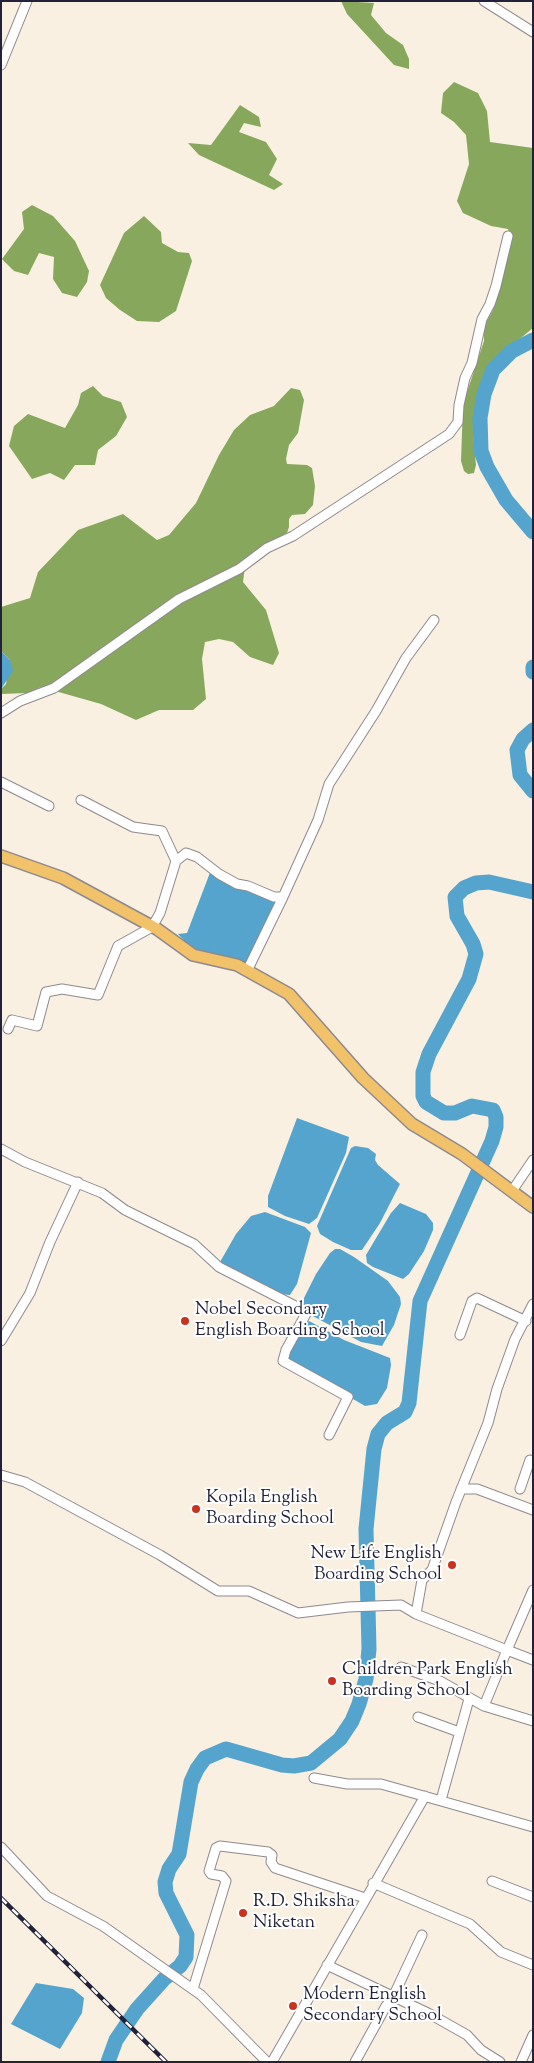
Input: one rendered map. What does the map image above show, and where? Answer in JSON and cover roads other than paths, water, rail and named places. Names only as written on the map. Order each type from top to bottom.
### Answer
[{"type":"main road","points":[[1,856],[63,878],[152,927],[193,955],[237,965],[289,994],[363,1078],[412,1124],[462,1154],[533,1207]]},
{"type":"street","points":[[1,65],[27,1]]},
{"type":"street","points":[[484,1],[533,32]]},
{"type":"street","points":[[1,713],[20,702],[54,688],[179,599],[240,569],[267,548],[293,536],[449,434],[458,422],[459,405],[465,378],[472,362],[482,319],[496,286],[508,236]]},
{"type":"street","points":[[247,971],[318,820],[329,784],[376,711],[406,658],[434,620]]},
{"type":"street","points":[[1,782],[49,806]]},
{"type":"street","points":[[81,800],[133,827],[162,831],[176,862]]},
{"type":"street","points":[[8,1029],[12,1020],[37,1026],[46,992],[62,989],[98,995],[118,946],[152,927],[160,913],[176,862],[186,853],[197,857],[218,874],[237,884],[248,886],[274,897],[283,897]]},
{"type":"street","points":[[1,1149],[25,1162],[102,1193],[125,1210],[194,1244],[219,1267],[307,1312],[286,1350],[283,1361],[348,1397],[329,1435]]},
{"type":"street","points":[[512,1191],[533,1160]]},
{"type":"street","points":[[1,1341],[30,1293],[50,1242],[78,1182]]},
{"type":"street","points":[[460,1335],[472,1301],[477,1298],[526,1321]]},
{"type":"street","points":[[416,1614],[422,1580],[432,1570],[461,1489],[488,1423],[497,1389],[515,1339],[526,1321],[533,1304]]},
{"type":"street","points":[[520,1489],[532,1458]]},
{"type":"street","points":[[1,1474],[25,1482],[160,1555],[218,1591],[249,1591],[298,1613],[348,1607],[401,1605],[416,1614],[533,1660]]},
{"type":"street","points":[[461,1489],[476,1490],[533,1510]]},
{"type":"street","points":[[484,1706],[533,1590]]},
{"type":"street","points":[[401,1667],[440,1681],[484,1706],[533,1721]]},
{"type":"street","points":[[441,1800],[469,1699]]},
{"type":"street","points":[[418,1717],[459,1732]]},
{"type":"street","points":[[314,1778],[347,1784],[381,1784],[533,1826]]},
{"type":"street","points":[[272,2062],[373,1883],[425,1796]]},
{"type":"street","points":[[1,1848],[47,1896],[103,1926],[201,1995],[267,2062]]},
{"type":"street","points":[[193,1989],[226,1881],[222,1876],[212,1874],[209,1871],[216,1848],[268,1852],[272,1855],[271,1862],[275,1868],[365,1898]]},
{"type":"street","points":[[492,1882],[533,1897]]},
{"type":"street","points":[[373,1883],[470,1924],[501,1952],[533,1965]]},
{"type":"street","points":[[355,2062],[386,2006],[393,1997],[422,1935]]},
{"type":"street","points":[[327,1965],[428,2013],[467,2036],[481,2050],[500,2062]]},
{"type":"street","points":[[520,2062],[533,2035]]},
{"type":"water","points":[[1,651],[10,660],[13,671],[1,689]]},
{"type":"water","points":[[211,870],[276,901],[251,958],[245,963],[198,955],[178,934],[187,933]]},
{"type":"water","points":[[297,1118],[349,1137],[346,1153],[317,1218],[309,1224],[285,1216],[268,1207],[268,1196]]},
{"type":"water","points":[[355,1146],[368,1148],[376,1154],[375,1160],[378,1165],[400,1184],[380,1223],[362,1250],[351,1250],[333,1242],[320,1234],[317,1226],[351,1148]]},
{"type":"water","points":[[400,1203],[426,1214],[433,1223],[433,1230],[424,1251],[409,1274],[403,1279],[373,1267],[367,1263],[366,1255],[391,1213]]},
{"type":"water","points":[[265,1212],[305,1227],[311,1233],[297,1284],[290,1295],[280,1294],[223,1266],[220,1262],[236,1234],[251,1216]]},
{"type":"water","points":[[335,1249],[340,1249],[354,1257],[388,1281],[400,1297],[401,1304],[394,1325],[382,1346],[361,1342],[311,1315],[303,1305],[304,1298],[316,1274],[330,1253]]},
{"type":"water","points":[[309,1321],[344,1340],[390,1358],[391,1365],[387,1388],[377,1404],[365,1406],[288,1361],[287,1353],[301,1329]]},
{"type":"water","points":[[36,1983],[73,1989],[84,1998],[82,2013],[60,2049],[11,2024]]},
{"type":"waterway","points":[[533,340],[512,351],[493,370],[484,394],[480,418],[481,451],[487,467],[506,500],[533,532]]},
{"type":"waterway","points":[[533,667],[533,672]]},
{"type":"waterway","points":[[533,730],[523,739],[517,750],[520,775],[533,791]]},
{"type":"waterway","points":[[108,2062],[116,2040],[137,2009],[164,1979],[180,1966],[186,1957],[187,1935],[166,1893],[165,1882],[169,1869],[179,1854],[191,1782],[197,1769],[205,1758],[226,1749],[282,1765],[294,1766],[311,1763],[340,1739],[352,1721],[359,1704],[366,1679],[369,1649],[366,1529],[374,1449],[378,1434],[387,1423],[405,1412],[409,1403],[420,1301],[492,1141],[496,1127],[496,1117],[493,1110],[472,1106],[455,1113],[444,1113],[426,1102],[423,1096],[423,1072],[429,1054],[469,979],[476,954],[473,944],[457,916],[455,897],[464,888],[476,883],[489,882],[533,892]]},
{"type":"railway","points":[[1,1898],[166,2062]]},
{"type":"place","name":"Nobel Secondary English Boarding School","points":[[185,1321]]},
{"type":"place","name":"Kopila English Boarding School","points":[[196,1509]]},
{"type":"place","name":"New Life English Boarding School","points":[[452,1565]]},
{"type":"place","name":"Children Park English Boarding School","points":[[332,1681]]},
{"type":"place","name":"R.D. Shiksha Niketan","points":[[243,1913]]},
{"type":"place","name":"Modern English Secondary School","points":[[293,2006]]}]
